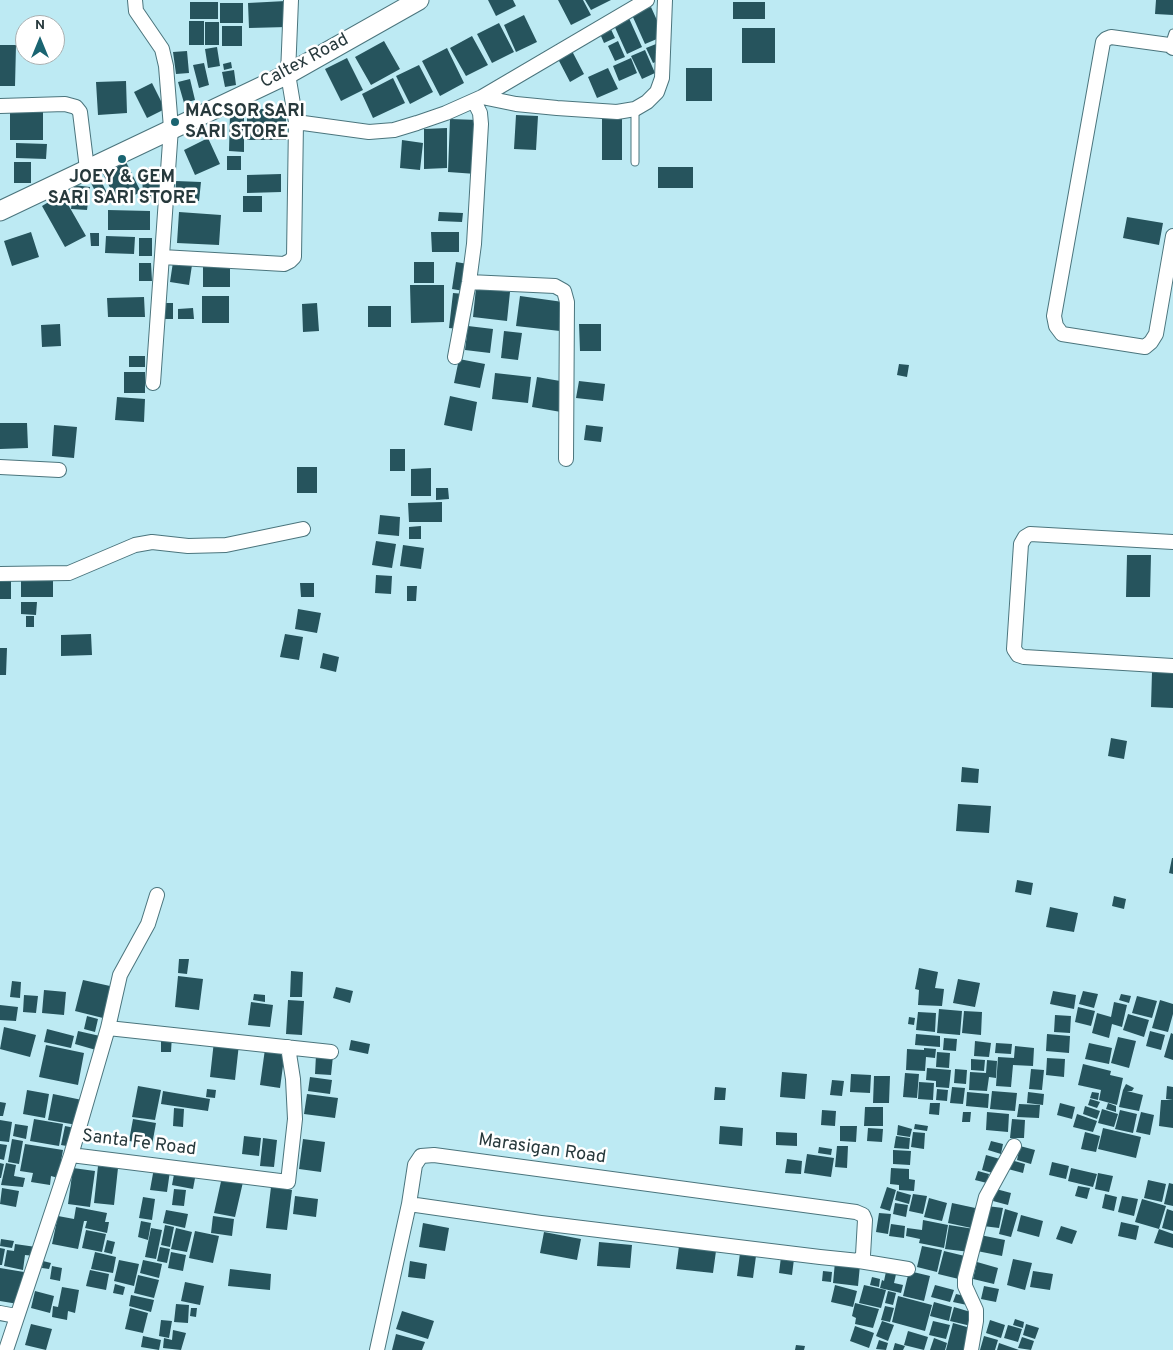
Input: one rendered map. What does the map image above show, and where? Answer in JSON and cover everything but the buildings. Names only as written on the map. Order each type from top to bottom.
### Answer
[{"type":"street","points":[[135,0],[136,11],[162,49],[166,66],[171,128],[153,383]]},
{"type":"street","points":[[162,257],[284,264],[290,262],[294,257],[296,122],[288,74],[291,0]]},
{"type":"street","name":"Caltex Road","points":[[0,211],[288,74],[419,0]]},
{"type":"street","points":[[296,122],[369,132],[394,130],[446,113],[478,99],[647,0]]},
{"type":"street","points":[[478,99],[617,112],[635,109],[647,102],[657,92],[662,78],[665,0]]},
{"type":"street","points":[[1172,42],[1112,37],[1103,42],[1054,316],[1056,326],[1062,334],[1145,347],[1151,342],[1156,334],[1173,236]]},
{"type":"street","points":[[455,357],[474,244],[481,124],[478,99]]},
{"type":"street","points":[[0,106],[65,104],[76,107],[80,112],[87,169]]},
{"type":"street","points":[[469,282],[555,286],[564,290],[568,302],[566,459]]},
{"type":"street","points":[[0,467],[59,470]]},
{"type":"street","points":[[0,574],[69,573],[135,545],[152,542],[188,546],[226,545],[304,529]]},
{"type":"street","points":[[1173,542],[1030,534],[1025,537],[1021,544],[1014,649],[1018,655],[1024,657],[1173,666]]},
{"type":"street","points":[[71,1154],[108,1028],[120,975],[148,924],[157,895]]},
{"type":"street","points":[[108,1028],[331,1052]]},
{"type":"street","name":"Santa Fe Road","points":[[6,1350],[71,1154],[288,1182],[295,1119],[293,1080],[288,1047]]},
{"type":"street","points":[[971,1350],[976,1310],[965,1286],[965,1278],[986,1197],[1014,1146]]},
{"type":"street","name":"Marasigan Road","points":[[377,1350],[409,1204],[415,1165],[421,1156],[434,1155],[856,1212],[863,1215],[865,1220],[863,1255],[859,1261]]},
{"type":"street","points":[[409,1204],[541,1223],[908,1268]]},
{"type":"street","points":[[0,1314],[16,1316]]},
{"type":"lane","points":[[635,109],[635,162]]},
{"type":"place","name":"MACSOR SARI SARI STORE","points":[[175,122]]},
{"type":"place","name":"JOEY & GEM SARI SARI STORE","points":[[122,159]]}]
